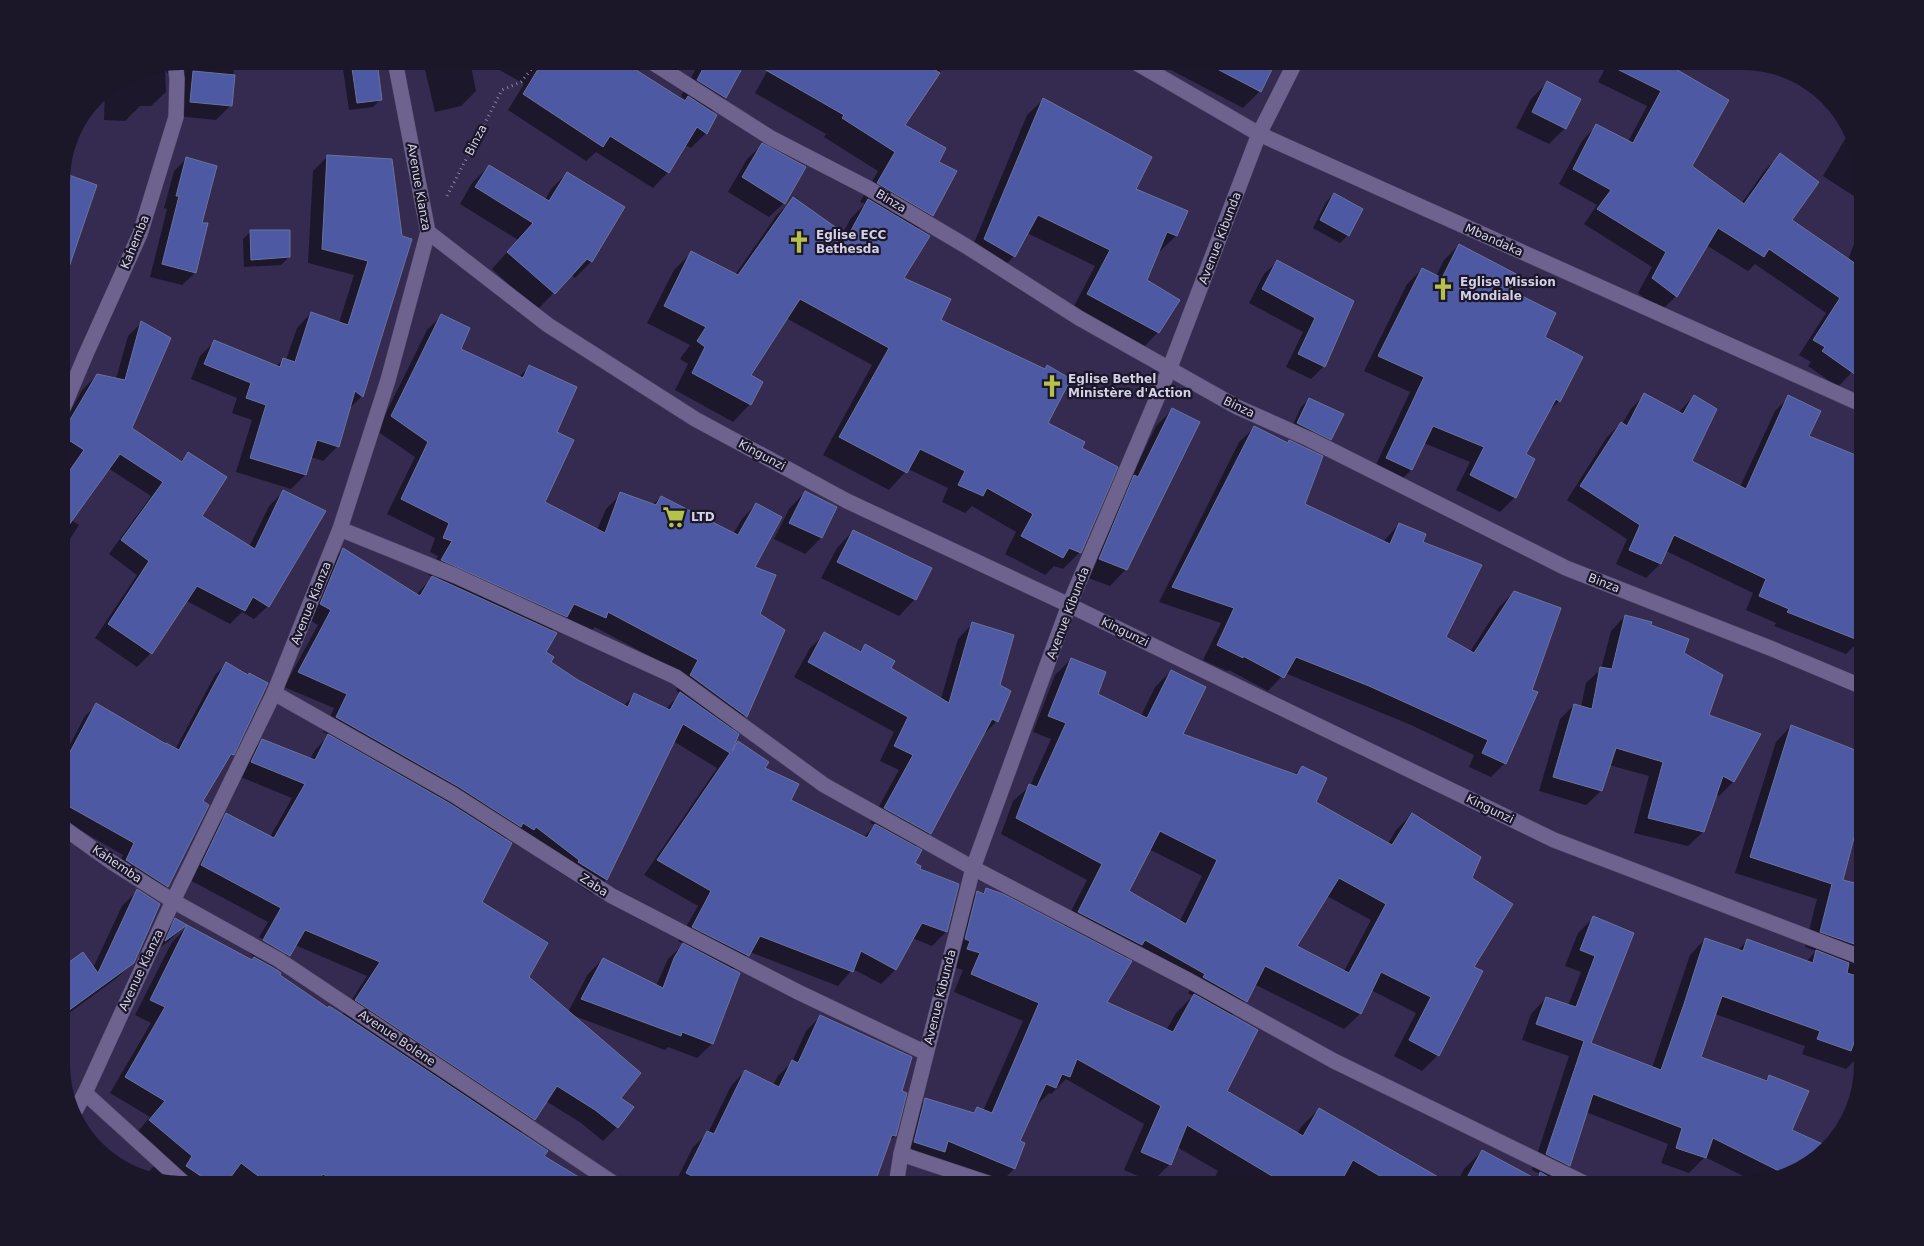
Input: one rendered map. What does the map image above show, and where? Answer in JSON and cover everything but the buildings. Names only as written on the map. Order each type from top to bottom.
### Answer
[{"type":"street","name":"Kahemba","points":[[70,393],[140,234],[176,117],[176,70]]},
{"type":"street","name":"Avenue Kianza","points":[[78,1106],[173,900],[274,693],[340,529],[388,380],[428,232],[397,70]]},
{"type":"street","name":"Binza","points":[[664,70],[771,138],[868,188],[966,246],[1079,318],[1237,407],[1309,439],[1566,568],[1854,683]]},
{"type":"street","name":"Mbandaka","points":[[1149,70],[1259,134],[1854,401]]},
{"type":"street","name":"Avenue Kibunda","points":[[897,1176],[901,1154],[973,868],[1069,605],[1169,370],[1259,134],[1291,70]]},
{"type":"street","name":"Kingunzi","points":[[428,232],[548,325],[695,418],[847,501],[1069,605],[1554,840],[1854,955]]},
{"type":"street","points":[[340,529],[456,576],[676,677],[824,786],[973,868],[1188,980],[1334,1061],[1570,1176]]},
{"type":"street","name":"Zaba","points":[[274,693],[454,795],[612,896],[798,992],[926,1053]]},
{"type":"street","name":"Kahemba","points":[[70,832],[113,863],[173,900]]},
{"type":"street","name":"Avenue Bolene","points":[[173,900],[279,960],[603,1176]]},
{"type":"street","points":[[85,1093],[176,1176]]},
{"type":"street","points":[[901,1154],[967,1176]]},
{"type":"path","name":"Binza","points":[[428,232],[502,90],[521,82],[531,70]]},
{"type":"place","name":"Eglise ECC Bethesda","points":[[799,242]]},
{"type":"place","name":"Eglise Mission Mondiale","points":[[1443,289]]},
{"type":"place","name":"Eglise Bethel Ministère d'Action","points":[[1052,386]]},
{"type":"place","name":"LTD","points":[[674,517]]}]
